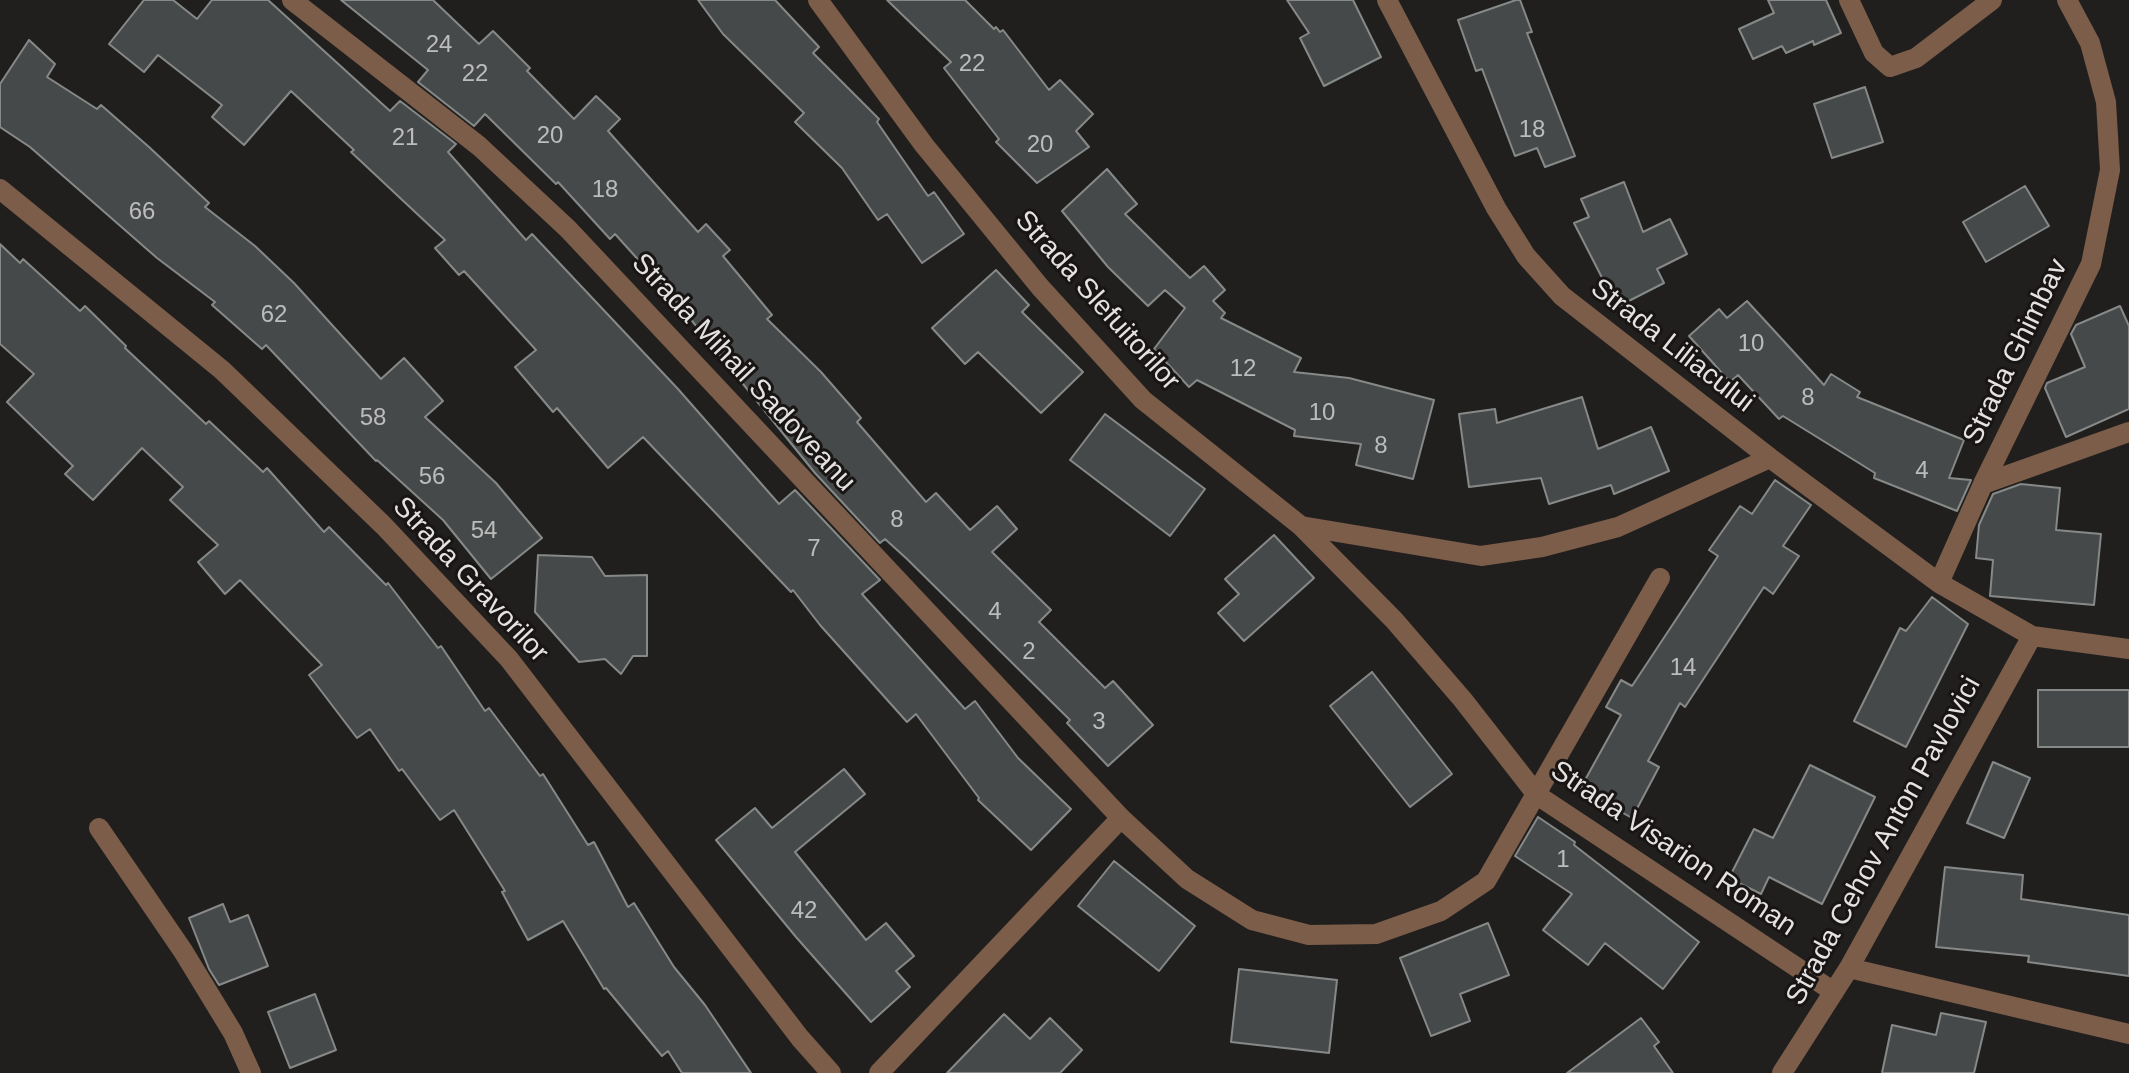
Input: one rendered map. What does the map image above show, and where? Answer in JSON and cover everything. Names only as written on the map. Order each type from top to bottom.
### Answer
[{"type":"street","name":"Strada Mihail Sadoveanu","points":[[292,0],[479,146],[568,229],[1121,818],[1187,879],[1252,920],[1309,935],[1376,934],[1441,911],[1486,881],[1660,578]]},
{"type":"street","name":"Strada Slefuitorilor","points":[[818,0],[924,145],[1040,287],[1143,400],[1301,526],[1481,556],[1542,547],[1618,527],[1770,458]]},
{"type":"street","name":"Strada Liliacului","points":[[1387,0],[1496,208],[1526,256],[1562,296],[1770,458],[1939,583],[2032,636]]},
{"type":"street","points":[[1849,0],[1874,53],[1890,67],[1916,58],[1992,0]]},
{"type":"street","name":"Strada Ghimbav","points":[[1939,583],[1983,484],[2091,264],[2110,170],[2106,102],[2090,43],[2067,0]]},
{"type":"street","name":"Strada Gravorilor","points":[[0,189],[222,370],[395,537],[509,659],[800,1038],[831,1073]]},
{"type":"street","points":[[1983,484],[2129,432]]},
{"type":"street","name":"Strada Visarion Roman","points":[[1301,526],[1394,620],[1463,700],[1537,795],[1834,992]]},
{"type":"street","points":[[2032,636],[2129,649]]},
{"type":"street","name":"Strada Cehov Anton Pavlovici","points":[[1782,1073],[1849,968],[2032,636]]},
{"type":"street","points":[[879,1073],[1121,818]]},
{"type":"street","points":[[99,828],[183,951],[233,1033],[251,1073]]},
{"type":"street","points":[[1849,968],[2129,1034]]},
{"type":"building","points":[[144,0],[173,0],[197,19],[212,0],[268,0],[390,111],[400,101],[456,144],[448,152],[526,240],[532,234],[678,389],[779,504],[795,490],[880,580],[862,594],[965,709],[975,701],[1018,758],[1071,809],[1031,850],[978,800],[916,714],[907,722],[820,625],[793,590],[791,592],[643,437],[608,468],[557,408],[553,412],[515,367],[536,350],[464,271],[459,275],[435,248],[445,240],[291,91],[244,145],[212,117],[222,105],[158,55],[144,72],[109,44]]},
{"type":"building","points":[[341,0],[433,0],[479,44],[493,31],[574,119],[596,96],[620,119],[608,131],[698,232],[706,224],[730,250],[723,256],[772,315],[767,319],[821,372],[861,418],[857,422],[926,502],[936,493],[970,530],[997,506],[1017,529],[992,552],[1051,610],[1039,622],[1105,688],[1113,681],[1153,725],[1108,766],[1067,723],[1070,720],[907,559],[885,539],[880,543],[815,473],[680,306],[615,234],[610,239],[558,182],[556,184],[485,114],[474,126],[418,82],[428,70]]},
{"type":"building","points":[[698,0],[775,0],[819,47],[813,53],[879,119],[877,122],[928,196],[934,192],[964,234],[922,263],[887,214],[878,220],[842,168],[795,122],[804,113],[723,34]]},
{"type":"building","points":[[887,0],[965,0],[994,29],[1003,30],[1049,90],[1060,80],[1093,114],[1076,131],[1089,147],[1037,183],[996,142],[999,139],[944,68],[951,62]]},
{"type":"building","points":[[1287,0],[1353,0],[1381,57],[1324,86],[1300,38],[1309,33]]},
{"type":"building","points":[[1520,0],[1532,32],[1527,33],[1575,156],[1545,167],[1537,148],[1515,156],[1482,69],[1476,71],[1458,20]]},
{"type":"building","points":[[1768,0],[1826,0],[1841,33],[1786,53],[1782,46],[1753,59],[1739,29],[1774,13]]},
{"type":"building","points":[[29,40],[55,64],[47,77],[97,109],[101,105],[149,147],[209,203],[205,207],[255,246],[294,283],[381,379],[404,358],[443,401],[425,417],[496,483],[542,538],[491,579],[443,520],[376,461],[266,345],[262,349],[212,305],[215,302],[157,258],[30,147],[0,127],[0,84]]},
{"type":"building","points":[[1865,87],[1883,142],[1832,158],[1814,104]]},
{"type":"building","points":[[1107,169],[1137,204],[1125,214],[1190,278],[1204,266],[1225,290],[1213,301],[1225,313],[1221,318],[1301,358],[1294,372],[1349,378],[1434,400],[1413,479],[1356,465],[1361,444],[1294,436],[1295,430],[1197,380],[1189,387],[1154,349],[1185,308],[1165,290],[1148,306],[1108,267],[1062,211]]},
{"type":"building","points":[[1624,182],[1643,232],[1670,219],[1687,254],[1657,269],[1664,283],[1617,307],[1574,223],[1589,217],[1581,199]]},
{"type":"building","points":[[2025,186],[2049,226],[1986,262],[1963,222]]},
{"type":"building","points":[[0,244],[20,263],[23,259],[80,311],[85,306],[206,424],[209,421],[263,472],[267,468],[324,532],[329,527],[386,585],[388,583],[438,648],[441,646],[485,711],[489,708],[540,776],[543,774],[588,845],[594,842],[628,907],[634,903],[674,967],[705,1005],[751,1073],[682,1073],[668,1051],[662,1056],[604,989],[563,921],[528,940],[502,892],[505,891],[454,810],[440,820],[402,769],[399,771],[370,729],[357,738],[309,675],[322,665],[240,580],[225,594],[198,562],[218,545],[170,500],[183,487],[142,448],[93,500],[65,474],[73,466],[7,402],[34,374],[0,344]]},
{"type":"building","points":[[996,270],[1029,305],[1022,312],[1083,372],[1041,413],[978,352],[965,364],[932,328]]},
{"type":"building","points":[[1747,301],[1824,385],[1831,374],[1860,392],[1857,397],[1964,440],[1949,478],[1971,480],[1957,511],[1874,478],[1875,473],[1783,416],[1779,419],[1738,375],[1730,382],[1689,336],[1719,309],[1727,318]]},
{"type":"building","points":[[2120,306],[2129,326],[2129,409],[2066,437],[2045,388],[2047,383],[2085,367],[2071,334],[2076,325]]},
{"type":"building","points":[[1582,397],[1598,449],[1651,427],[1669,471],[1614,494],[1611,485],[1549,504],[1541,478],[1469,487],[1459,414],[1495,409],[1497,423]]},
{"type":"building","points":[[1105,414],[1205,489],[1170,536],[1070,460]]},
{"type":"building","points":[[1775,480],[1811,505],[1783,546],[1799,556],[1773,594],[1764,587],[1685,707],[1680,703],[1648,761],[1659,767],[1632,818],[1580,789],[1621,715],[1606,707],[1621,680],[1632,686],[1718,556],[1709,550],[1740,506],[1752,514]]},
{"type":"building","points":[[2021,484],[2060,488],[2056,530],[2101,534],[2094,605],[1990,596],[1993,560],[1976,558],[1979,525],[1993,494]]},
{"type":"building","points":[[1274,535],[1314,578],[1244,641],[1218,613],[1239,594],[1225,579]]},
{"type":"building","points":[[538,555],[592,557],[605,576],[647,575],[647,656],[633,656],[621,674],[605,659],[579,662],[535,612]]},
{"type":"building","points":[[1932,597],[1968,624],[1906,747],[1854,721],[1900,628],[1906,631]]},
{"type":"building","points":[[1372,672],[1452,774],[1410,807],[1330,706]]},
{"type":"building","points":[[2038,690],[2129,690],[2129,747],[2038,747]]},
{"type":"building","points":[[1993,762],[2030,778],[2004,838],[1967,823]]},
{"type":"building","points":[[1810,765],[1875,797],[1822,904],[1769,877],[1761,894],[1729,878],[1754,829],[1773,838]]},
{"type":"building","points":[[844,769],[865,794],[795,852],[866,940],[886,923],[914,956],[896,971],[910,987],[871,1022],[716,840],[755,808],[772,828]]},
{"type":"building","points":[[1538,817],[1575,842],[1574,845],[1699,942],[1663,989],[1605,943],[1588,965],[1543,930],[1572,894],[1515,856]]},
{"type":"building","points":[[1114,861],[1195,926],[1159,971],[1078,906]]},
{"type":"building","points":[[1945,867],[2023,875],[2021,899],[2129,915],[2129,976],[2028,962],[2029,956],[1936,947]]},
{"type":"building","points":[[223,904],[230,922],[248,915],[268,966],[219,985],[209,969],[189,918]]},
{"type":"building","points":[[1488,923],[1509,975],[1460,994],[1470,1021],[1431,1036],[1400,958]]},
{"type":"building","points":[[1239,969],[1337,980],[1329,1053],[1231,1042]]},
{"type":"building","points":[[315,994],[336,1050],[290,1068],[268,1012]]},
{"type":"building","points":[[1941,1013],[1986,1022],[1974,1073],[1882,1073],[1892,1025],[1936,1035]]},
{"type":"building","points":[[1004,1014],[1030,1039],[1050,1018],[1082,1050],[1060,1073],[947,1073]]},
{"type":"building","points":[[1641,1018],[1659,1042],[1654,1046],[1673,1073],[1567,1073]]}]
